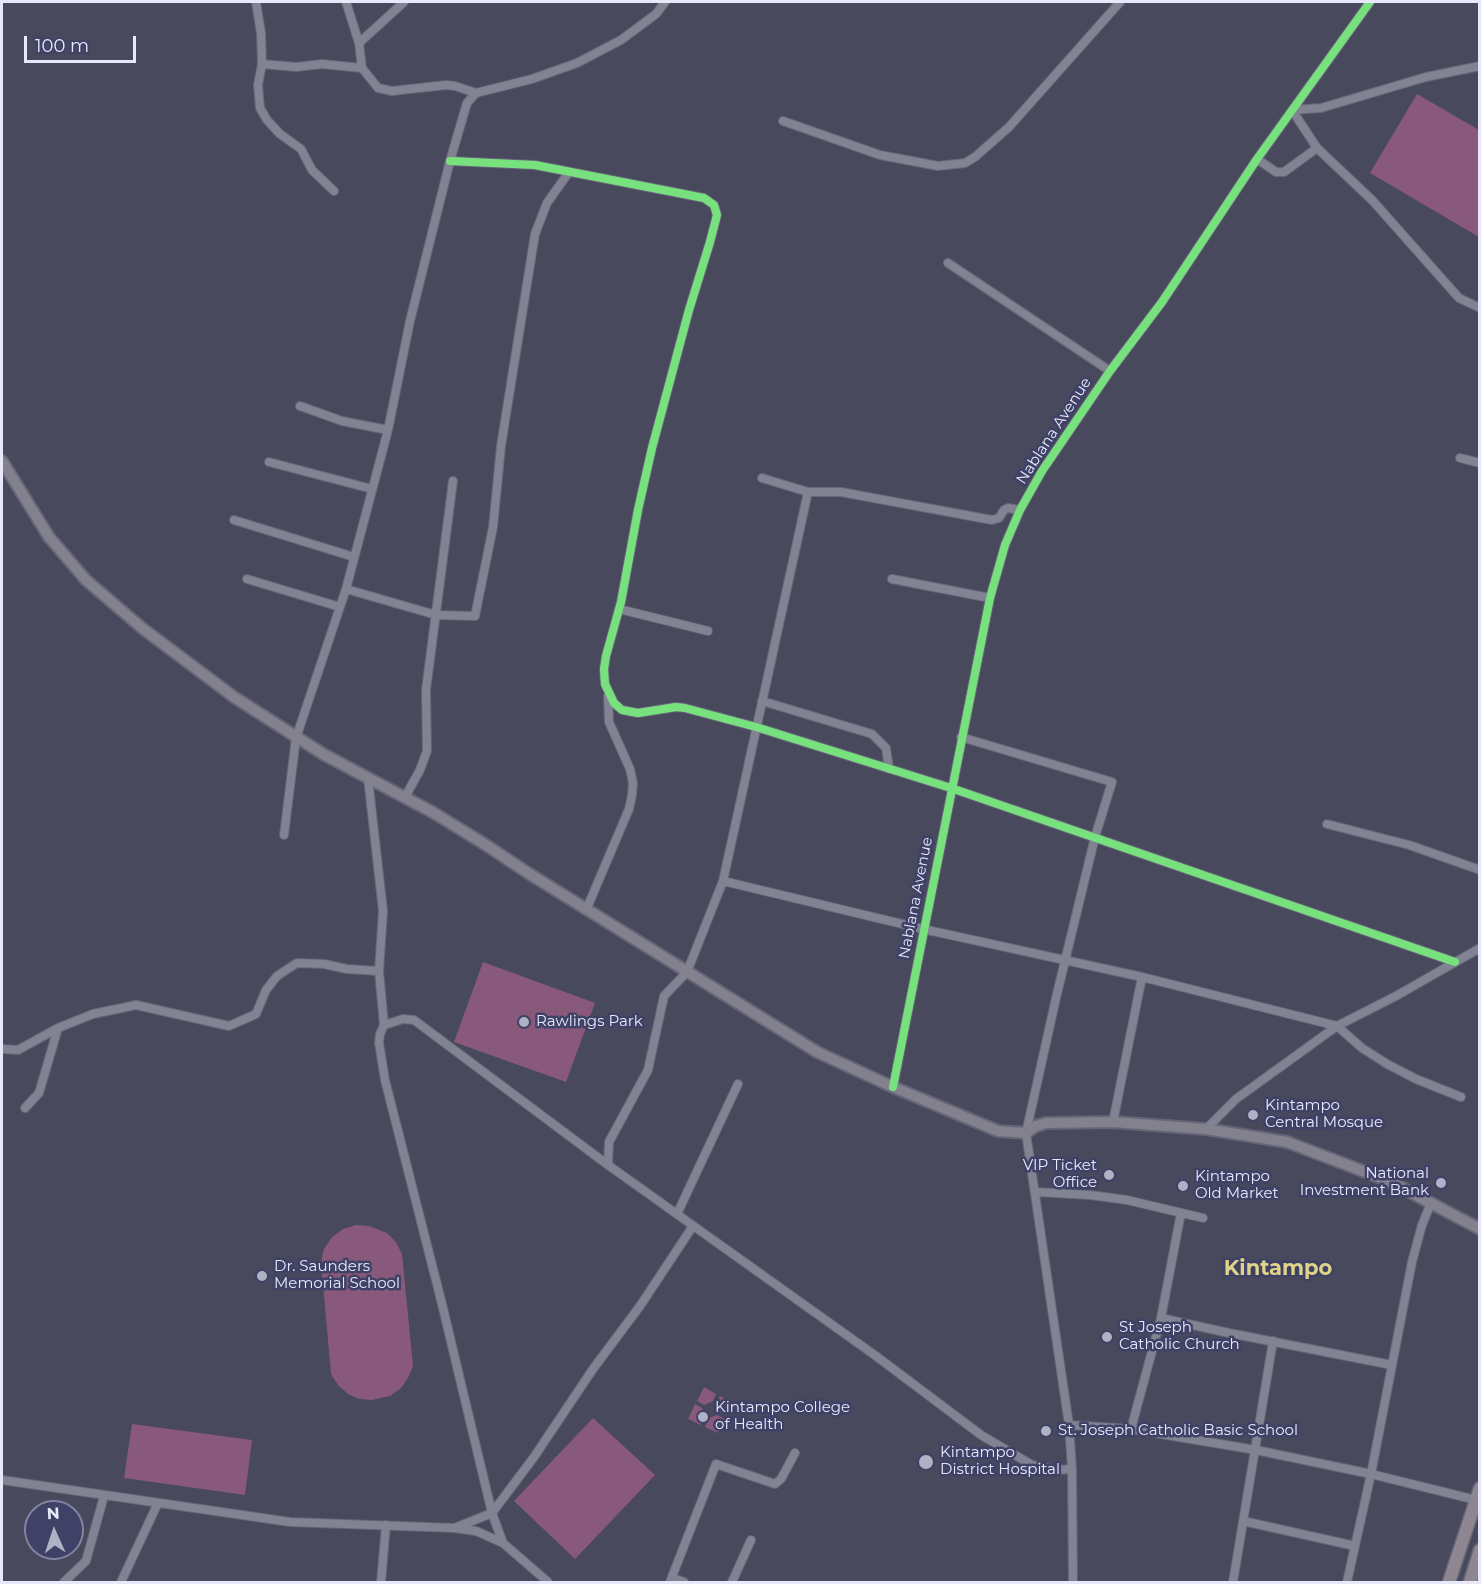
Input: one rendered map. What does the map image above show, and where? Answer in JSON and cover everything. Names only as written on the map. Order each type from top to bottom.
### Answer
[{"type":"highway","points":[[1449,1582],[1478,1496]]},
{"type":"highway","points":[[1470,1582],[1479,1551]]},
{"type":"main road","points":[[2,461],[49,537],[86,580],[142,628],[234,697],[296,738],[405,797],[486,845],[817,1052],[893,1088],[998,1131],[1026,1133],[1046,1123],[1113,1122],[1206,1129],[1287,1142],[1389,1181],[1479,1229]]},
{"type":"street","points":[[256,2],[261,33],[262,64],[258,85],[260,108],[280,134],[301,149],[312,170],[334,191]]},
{"type":"street","points":[[346,2],[359,43],[362,68],[378,88],[392,91],[446,85],[476,93],[532,79],[578,63],[621,40],[656,14],[665,2]]},
{"type":"street","points":[[359,43],[404,2]]},
{"type":"street","points":[[783,121],[880,155],[938,165],[965,163],[1009,127],[1120,2]]},
{"type":"street","name":"Nablana Avenue","points":[[893,1088],[990,598],[1005,546],[1020,510],[1042,471],[1110,371],[1162,302],[1257,159],[1366,3]]},
{"type":"street","points":[[262,64],[296,67],[322,64],[362,68]]},
{"type":"street","points":[[1479,66],[1426,77],[1321,108],[1292,110],[1317,148],[1372,200],[1460,298],[1479,308]]},
{"type":"street","points":[[284,835],[296,738],[346,589],[387,430],[410,321],[450,161],[467,103],[476,93]]},
{"type":"street","points":[[1257,159],[1276,172],[1284,172],[1317,148]]},
{"type":"street","points":[[450,161],[515,163],[704,198],[714,205],[717,215],[652,448],[619,609],[604,669],[609,694],[609,722],[630,769],[633,783],[628,809],[587,909]]},
{"type":"street","points":[[346,589],[436,615],[475,616],[493,527],[501,446],[535,234],[547,203],[569,172]]},
{"type":"street","points":[[948,263],[1110,371]]},
{"type":"street","points":[[300,406],[342,421],[387,430]]},
{"type":"street","points":[[1460,458],[1479,463]]},
{"type":"street","points":[[269,462],[372,489]]},
{"type":"street","points":[[762,478],[808,492],[841,492],[992,520],[999,518],[1004,510],[1020,510]]},
{"type":"street","points":[[405,797],[420,770],[427,750],[426,690],[453,482]]},
{"type":"street","points":[[608,1165],[609,1142],[648,1070],[664,996],[687,972],[723,881],[808,492]]},
{"type":"street","points":[[234,520],[354,557]]},
{"type":"street","points":[[247,579],[340,608]]},
{"type":"street","points":[[892,579],[990,598]]},
{"type":"street","points":[[619,609],[708,631]]},
{"type":"street","points":[[609,694],[622,710],[630,713],[676,707],[685,708],[756,727],[951,788],[1455,962]]},
{"type":"street","points":[[762,701],[872,734],[886,748],[889,769]]},
{"type":"street","points":[[961,737],[1112,782],[1095,837],[1026,1133],[1069,1425],[1072,1469],[1073,1582]]},
{"type":"street","points":[[368,778],[382,911],[379,971],[384,1025],[379,1043],[385,1080],[448,1326],[492,1513],[503,1543]]},
{"type":"street","points":[[1327,824],[1409,845],[1479,870]]},
{"type":"street","points":[[723,881],[923,929],[1142,977],[1337,1026],[1362,1048],[1387,1064],[1416,1079],[1461,1097]]},
{"type":"street","points":[[1206,1129],[1236,1099],[1337,1026],[1479,948]]},
{"type":"street","points":[[2,1049],[18,1050],[58,1028],[93,1014],[136,1005],[229,1026],[256,1014],[266,990],[277,976],[297,963],[379,971]]},
{"type":"street","points":[[1113,1122],[1142,977]]},
{"type":"street","points":[[384,1025],[403,1019],[414,1020],[608,1165],[981,1435],[1032,1465],[1048,1469],[1072,1469]]},
{"type":"street","points":[[25,1108],[39,1093],[58,1028]]},
{"type":"street","points":[[677,1214],[738,1084]]},
{"type":"street","points":[[1036,1192],[1127,1200],[1203,1218]]},
{"type":"street","points":[[1349,1582],[1412,1262],[1431,1203]]},
{"type":"street","points":[[1131,1429],[1161,1318],[1181,1213]]},
{"type":"street","points":[[454,1528],[492,1513],[640,1306],[693,1226]]},
{"type":"street","points":[[1161,1318],[1392,1365]]},
{"type":"street","points":[[1233,1582],[1273,1341]]},
{"type":"street","points":[[1069,1425],[1131,1429],[1256,1450],[1478,1496]]},
{"type":"street","points":[[684,1582],[671,1580],[716,1464],[776,1484],[782,1479],[795,1453]]},
{"type":"street","points":[[2,1480],[290,1522],[454,1528],[476,1531],[503,1543],[548,1582]]},
{"type":"street","points":[[64,1582],[86,1561],[104,1496]]},
{"type":"street","points":[[121,1582],[159,1503]]},
{"type":"street","points":[[1243,1521],[1355,1546]]},
{"type":"street","points":[[381,1582],[386,1525]]},
{"type":"street","points":[[732,1582],[751,1540]]},
{"type":"shaded area","points":[[1417,94],[1479,130],[1479,237],[1370,173]]},
{"type":"shaded area","name":"Rawlings Park","points":[[483,962],[595,1003],[566,1082],[454,1042]]},
{"type":"shaded area","points":[[356,1225],[369,1226],[387,1233],[396,1242],[402,1254],[413,1366],[401,1388],[390,1396],[372,1400],[359,1399],[348,1394],[331,1374],[321,1262],[324,1249],[332,1237],[343,1229]]},
{"type":"shaded area","points":[[704,1387],[716,1394],[713,1401],[704,1405],[697,1401]]},
{"type":"shaded area","points":[[720,1396],[733,1403],[727,1415],[719,1412],[716,1404]]},
{"type":"shaded area","points":[[695,1404],[702,1408],[705,1416],[701,1425],[688,1419]]},
{"type":"shaded area","points":[[717,1415],[725,1419],[718,1433],[705,1427],[709,1418]]},
{"type":"shaded area","points":[[593,1418],[655,1475],[575,1559],[514,1501]]},
{"type":"shaded area","points":[[132,1424],[252,1440],[245,1495],[124,1478]]},
{"type":"cycle path","points":[[893,1087],[990,598],[1005,545],[1020,510],[1042,471],[1110,371],[1162,302],[1257,159],[1370,2]]},
{"type":"cycle path","points":[[450,161],[535,165],[704,198],[714,205],[717,215],[652,448],[621,602],[606,656],[605,684],[614,703],[622,710],[638,713],[676,707],[685,708],[756,727],[951,788],[1455,962]]},
{"type":"place","name":"Rawlings Park","points":[[524,1022]]},
{"type":"place","name":"Kintampo Central Mosque","points":[[1253,1115]]},
{"type":"place","name":"VIP Ticket Office","points":[[1109,1175]]},
{"type":"place","name":"National Investment Bank","points":[[1441,1183]]},
{"type":"place","name":"Kintampo Old Market","points":[[1183,1186]]},
{"type":"place","name":"Dr. Saunders Memorial School","points":[[262,1276]]},
{"type":"place","name":"St Joseph Catholic Church","points":[[1107,1337]]},
{"type":"place","name":"Kintampo College of Health","points":[[703,1417]]},
{"type":"place","name":"St. Joseph Catholic Basic School","points":[[1046,1431]]},
{"type":"place","name":"Kintampo District Hospital","points":[[926,1462]]},
{"type":"district","name":"Kintampo","points":[[1278,1269]]}]
